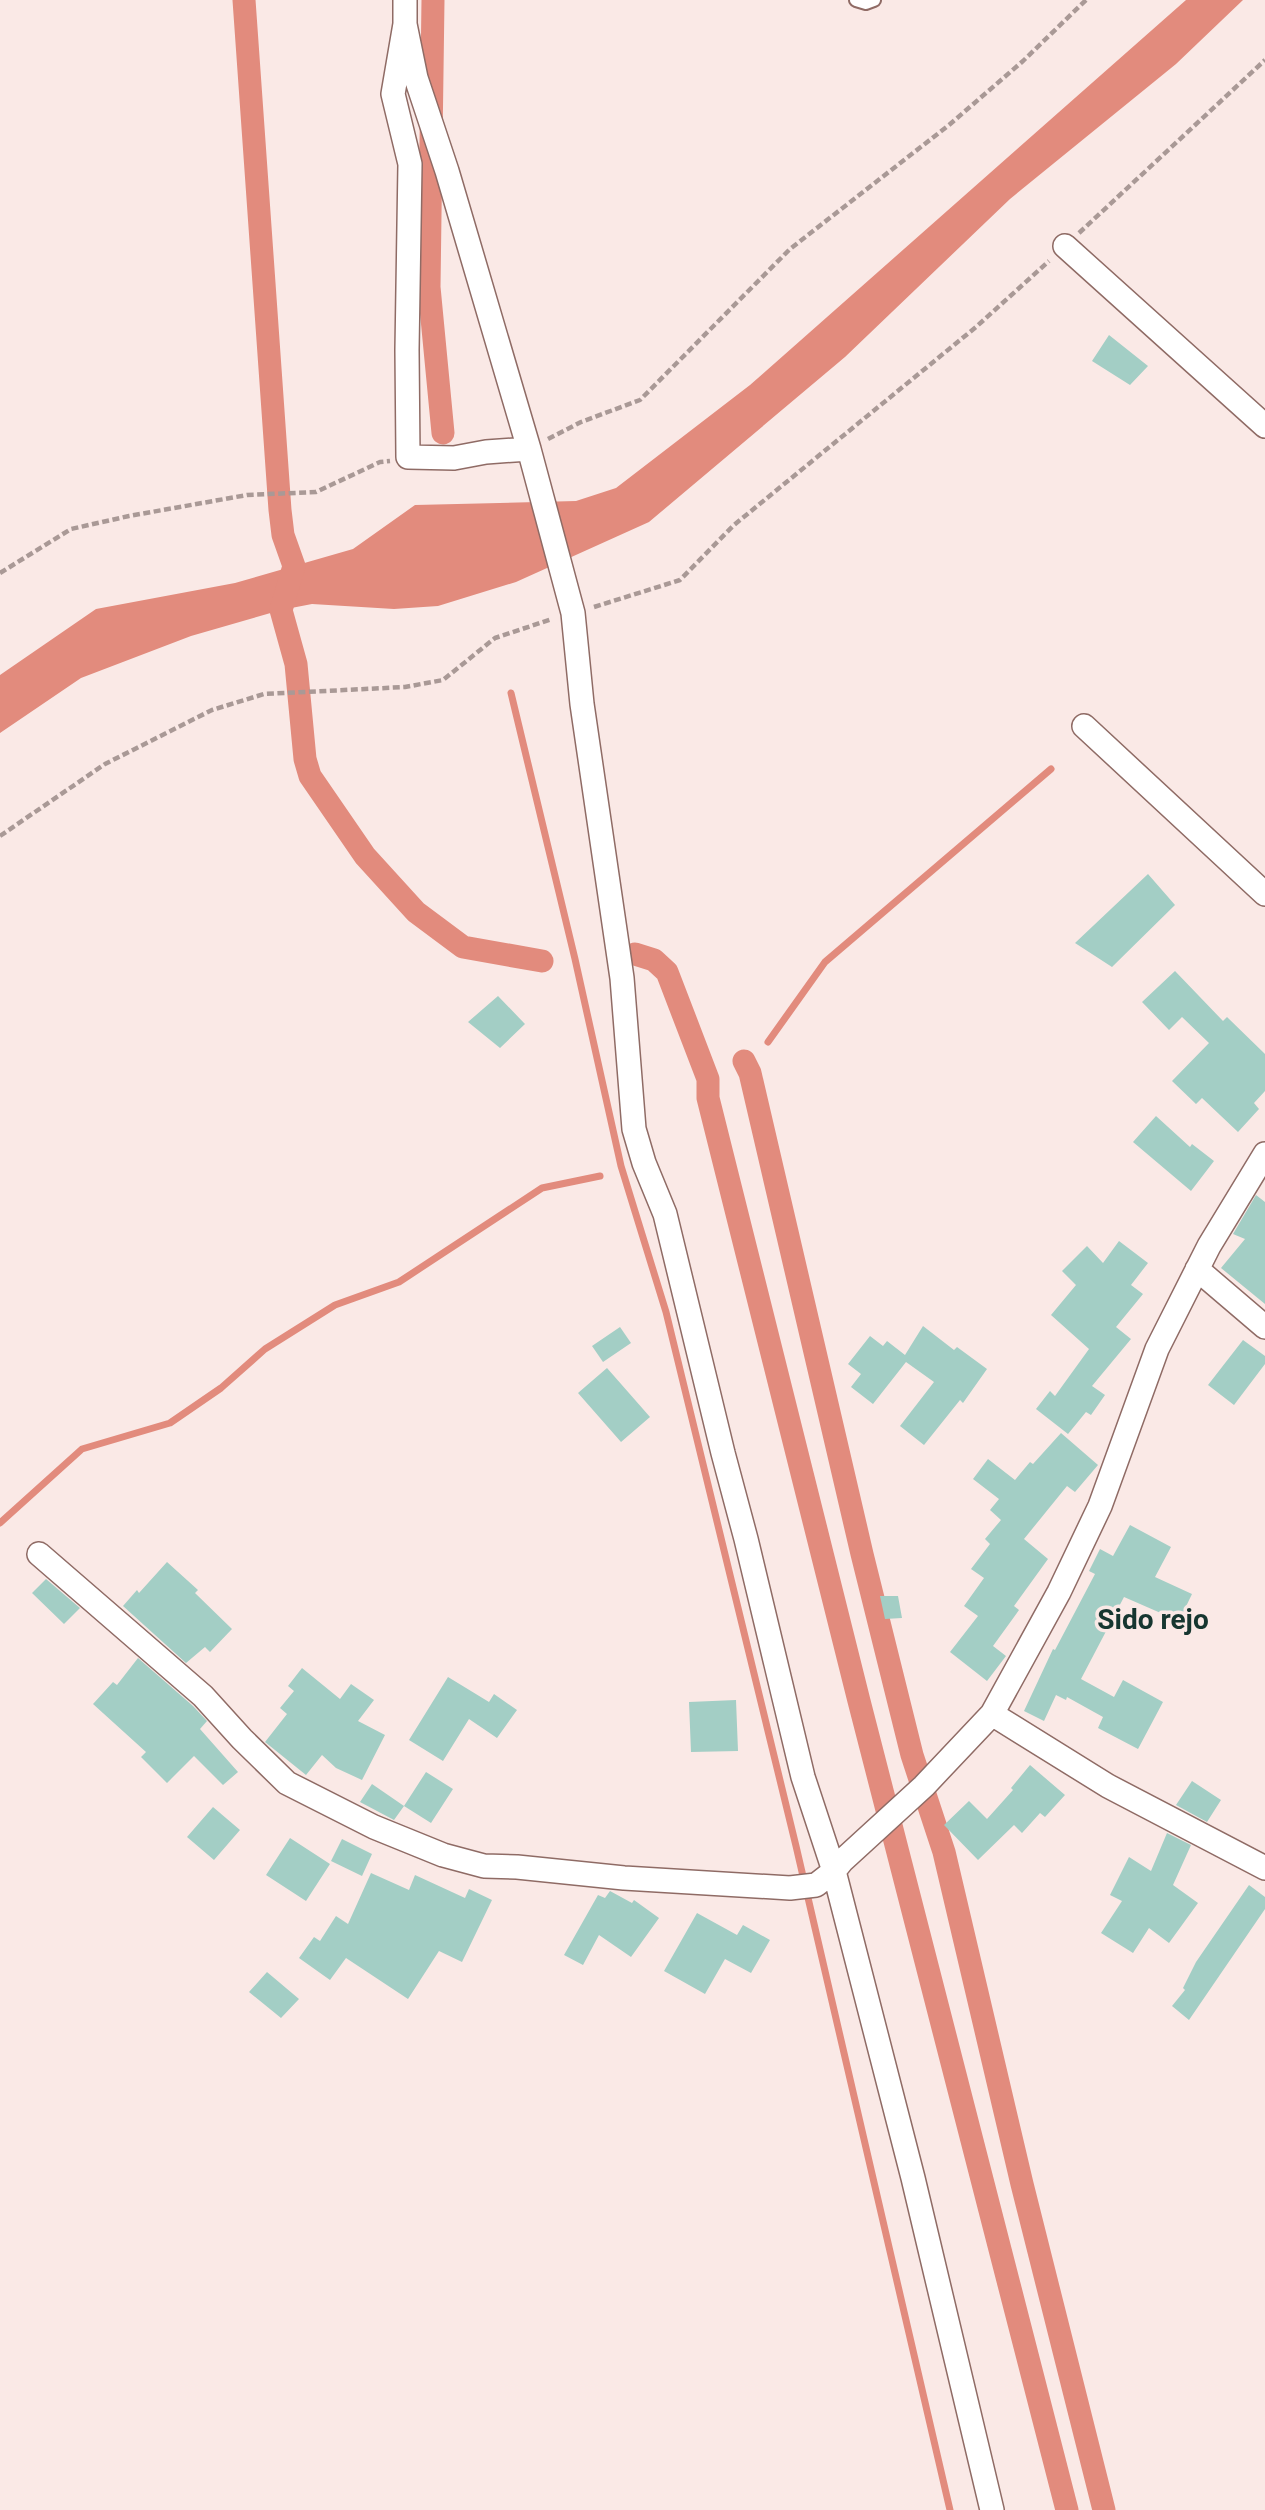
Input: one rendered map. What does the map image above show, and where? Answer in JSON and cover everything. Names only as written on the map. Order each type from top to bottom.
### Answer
[{"type":"street","points":[[405,0],[405,24],[393,94],[410,164],[408,457],[454,458],[486,452],[532,458]]},
{"type":"street","points":[[405,24],[416,78],[447,171],[532,458],[573,613],[592,778],[615,920],[634,1129],[644,1163],[665,1214],[803,1777],[835,1871],[913,2178],[992,2510]]},
{"type":"street","points":[[1065,246],[1265,426]]},
{"type":"street","points":[[1084,726],[1265,894]]},
{"type":"street","points":[[39,1553],[203,1696],[287,1783],[374,1827],[443,1855],[484,1866],[790,1888],[816,1885],[835,1871],[842,1861],[924,1786],[992,1714],[1059,1592],[1100,1506],[1157,1349],[1197,1269],[1265,1154]]},
{"type":"street","points":[[1197,1269],[1265,1327]]},
{"type":"street","points":[[992,1714],[1108,1786],[1265,1868]]},
{"type":"lane","points":[[856,0],[866,3],[874,0]]},
{"type":"path","points":[[532,458],[581,422],[640,400],[790,249],[949,125],[1023,61],[1086,0]]},
{"type":"path","points":[[0,836],[105,764],[212,710],[264,694],[405,687],[443,680],[495,638],[680,580],[734,525],[976,327],[1265,60]]},
{"type":"path","points":[[0,573],[71,529],[247,495],[316,492],[380,463],[408,457]]},
{"type":"shaded area","points":[[1186,0],[1243,0],[1176,64],[1010,199],[845,357],[649,522],[516,582],[438,606],[394,609],[312,604],[281,610],[191,636],[81,678],[0,733],[0,675],[96,609],[235,583],[353,549],[415,505],[576,501],[616,488],[750,385]]},
{"type":"building","points":[[1109,335],[1148,366],[1130,385],[1092,361]]},
{"type":"building","points":[[1148,874],[1175,905],[1112,967],[1075,943]]},
{"type":"building","points":[[1175,971],[1223,1021],[1227,1017],[1265,1054],[1265,1091],[1254,1103],[1259,1109],[1238,1132],[1202,1098],[1196,1104],[1172,1081],[1209,1043],[1182,1017],[1169,1030],[1142,1002]]},
{"type":"building","points":[[498,996],[525,1024],[500,1048],[468,1022]]},
{"type":"building","points":[[1156,1116],[1190,1147],[1192,1144],[1214,1161],[1191,1191],[1133,1142]]},
{"type":"building","points":[[1256,1195],[1265,1202],[1265,1304],[1221,1268],[1245,1239],[1233,1234]]},
{"type":"building","points":[[1119,1241],[1148,1263],[1131,1285],[1143,1294],[1116,1327],[1131,1339],[1092,1386],[1105,1395],[1091,1415],[1086,1412],[1068,1434],[1036,1409],[1050,1391],[1055,1396],[1089,1349],[1051,1315],[1076,1285],[1062,1271],[1087,1246],[1103,1263]]},
{"type":"building","points":[[923,1326],[954,1350],[957,1347],[987,1369],[963,1403],[960,1400],[924,1445],[900,1426],[934,1382],[906,1362],[873,1404],[851,1387],[861,1374],[848,1364],[870,1336],[883,1346],[887,1341],[905,1355]]},
{"type":"building","points":[[620,1327],[631,1343],[603,1362],[592,1346]]},
{"type":"building","points":[[1243,1340],[1265,1356],[1265,1364],[1234,1405],[1208,1385]]},
{"type":"building","points":[[607,1368],[650,1417],[621,1442],[578,1393]]},
{"type":"building","points":[[1061,1433],[1098,1465],[1075,1492],[1067,1486],[1024,1539],[1048,1559],[1014,1606],[1019,1610],[993,1646],[1006,1656],[987,1681],[950,1652],[978,1616],[964,1606],[984,1578],[971,1569],[990,1544],[985,1539],[1001,1520],[990,1510],[999,1499],[973,1479],[988,1459],[1015,1480]]},
{"type":"building","points":[[1130,1525],[1171,1547],[1155,1577],[1192,1594],[1179,1621],[1124,1597],[1081,1679],[1114,1697],[1123,1680],[1163,1702],[1138,1749],[1098,1728],[1103,1717],[1067,1697],[1066,1700],[1056,1695],[1044,1721],[1024,1711],[1053,1649],[1055,1650],[1095,1574],[1089,1571],[1100,1549],[1113,1556]]},
{"type":"building","points":[[167,1562],[198,1590],[195,1593],[232,1629],[210,1652],[205,1647],[186,1663],[123,1606],[137,1590],[139,1593]]},
{"type":"building","points":[[46,1579],[80,1608],[64,1624],[32,1593]]},
{"type":"building","points":[[880,1596],[898,1596],[902,1618],[885,1619]]},
{"type":"building","points":[[138,1658],[207,1721],[200,1729],[238,1772],[223,1785],[194,1756],[167,1783],[141,1757],[146,1752],[93,1704],[113,1682],[117,1685]]},
{"type":"building","points":[[302,1668],[340,1699],[351,1684],[374,1700],[358,1721],[385,1735],[362,1780],[336,1768],[322,1755],[306,1775],[265,1742],[287,1714],[280,1708],[294,1691],[288,1686]]},
{"type":"building","points":[[448,1677],[489,1702],[494,1694],[517,1710],[497,1738],[469,1719],[443,1761],[409,1740]]},
{"type":"building","points":[[736,1700],[738,1751],[691,1752],[689,1702]]},
{"type":"building","points":[[1030,1765],[1065,1795],[1045,1817],[1040,1813],[1022,1833],[1014,1825],[978,1860],[944,1825],[969,1801],[987,1819],[1013,1790],[1011,1788]]},
{"type":"building","points":[[426,1772],[453,1789],[431,1823],[404,1806]]},
{"type":"building","points":[[1192,1781],[1221,1800],[1207,1822],[1176,1805]]},
{"type":"building","points":[[372,1784],[404,1806],[394,1820],[360,1802]]},
{"type":"building","points":[[213,1807],[240,1830],[214,1860],[187,1837]]},
{"type":"building","points":[[1167,1833],[1191,1845],[1173,1885],[1198,1903],[1169,1943],[1149,1928],[1133,1953],[1101,1933],[1122,1901],[1110,1895],[1129,1857],[1151,1871]]},
{"type":"building","points":[[290,1838],[330,1864],[306,1901],[266,1875]]},
{"type":"building","points":[[342,1839],[372,1854],[362,1876],[331,1861]]},
{"type":"building","points":[[371,1873],[409,1890],[415,1875],[465,1898],[469,1889],[492,1900],[462,1962],[439,1951],[408,1999],[346,1958],[330,1980],[299,1958],[314,1937],[320,1941],[336,1916],[348,1924]]},
{"type":"building","points":[[1249,1885],[1265,1897],[1265,1909],[1189,2020],[1172,2006],[1185,1990],[1183,1988],[1196,1962]]},
{"type":"building","points":[[610,1891],[632,1903],[634,1900],[659,1918],[631,1957],[599,1935],[583,1965],[564,1955],[598,1895],[605,1898]]},
{"type":"building","points":[[697,1913],[737,1935],[743,1925],[770,1940],[751,1973],[725,1959],[705,1994],[664,1971]]},
{"type":"building","points":[[267,1972],[299,1999],[281,2018],[249,1992]]},
{"type":"waterway","points":[[244,0],[280,510],[283,535],[294,566],[281,610],[296,664],[305,759],[310,776],[365,856],[416,912],[463,947],[542,961]]},
{"type":"waterway","points":[[433,0],[429,287],[443,433]]},
{"type":"waterway","points":[[511,693],[621,1166],[666,1312],[796,1846],[950,2510]]},
{"type":"waterway","points":[[768,1042],[825,962],[1051,769]]},
{"type":"waterway","points":[[635,954],[654,960],[667,972],[708,1079],[708,1098],[859,1701],[1067,2510]]},
{"type":"waterway","points":[[744,1061],[750,1073],[862,1554],[912,1755],[944,1852],[1022,2184],[1104,2510]]},
{"type":"waterway","points":[[0,1523],[82,1449],[170,1423],[221,1388],[265,1349],[335,1305],[399,1282],[542,1188],[600,1176]]},
{"type":"district","name":"Sido rejo","points":[[1153,1619]]}]
